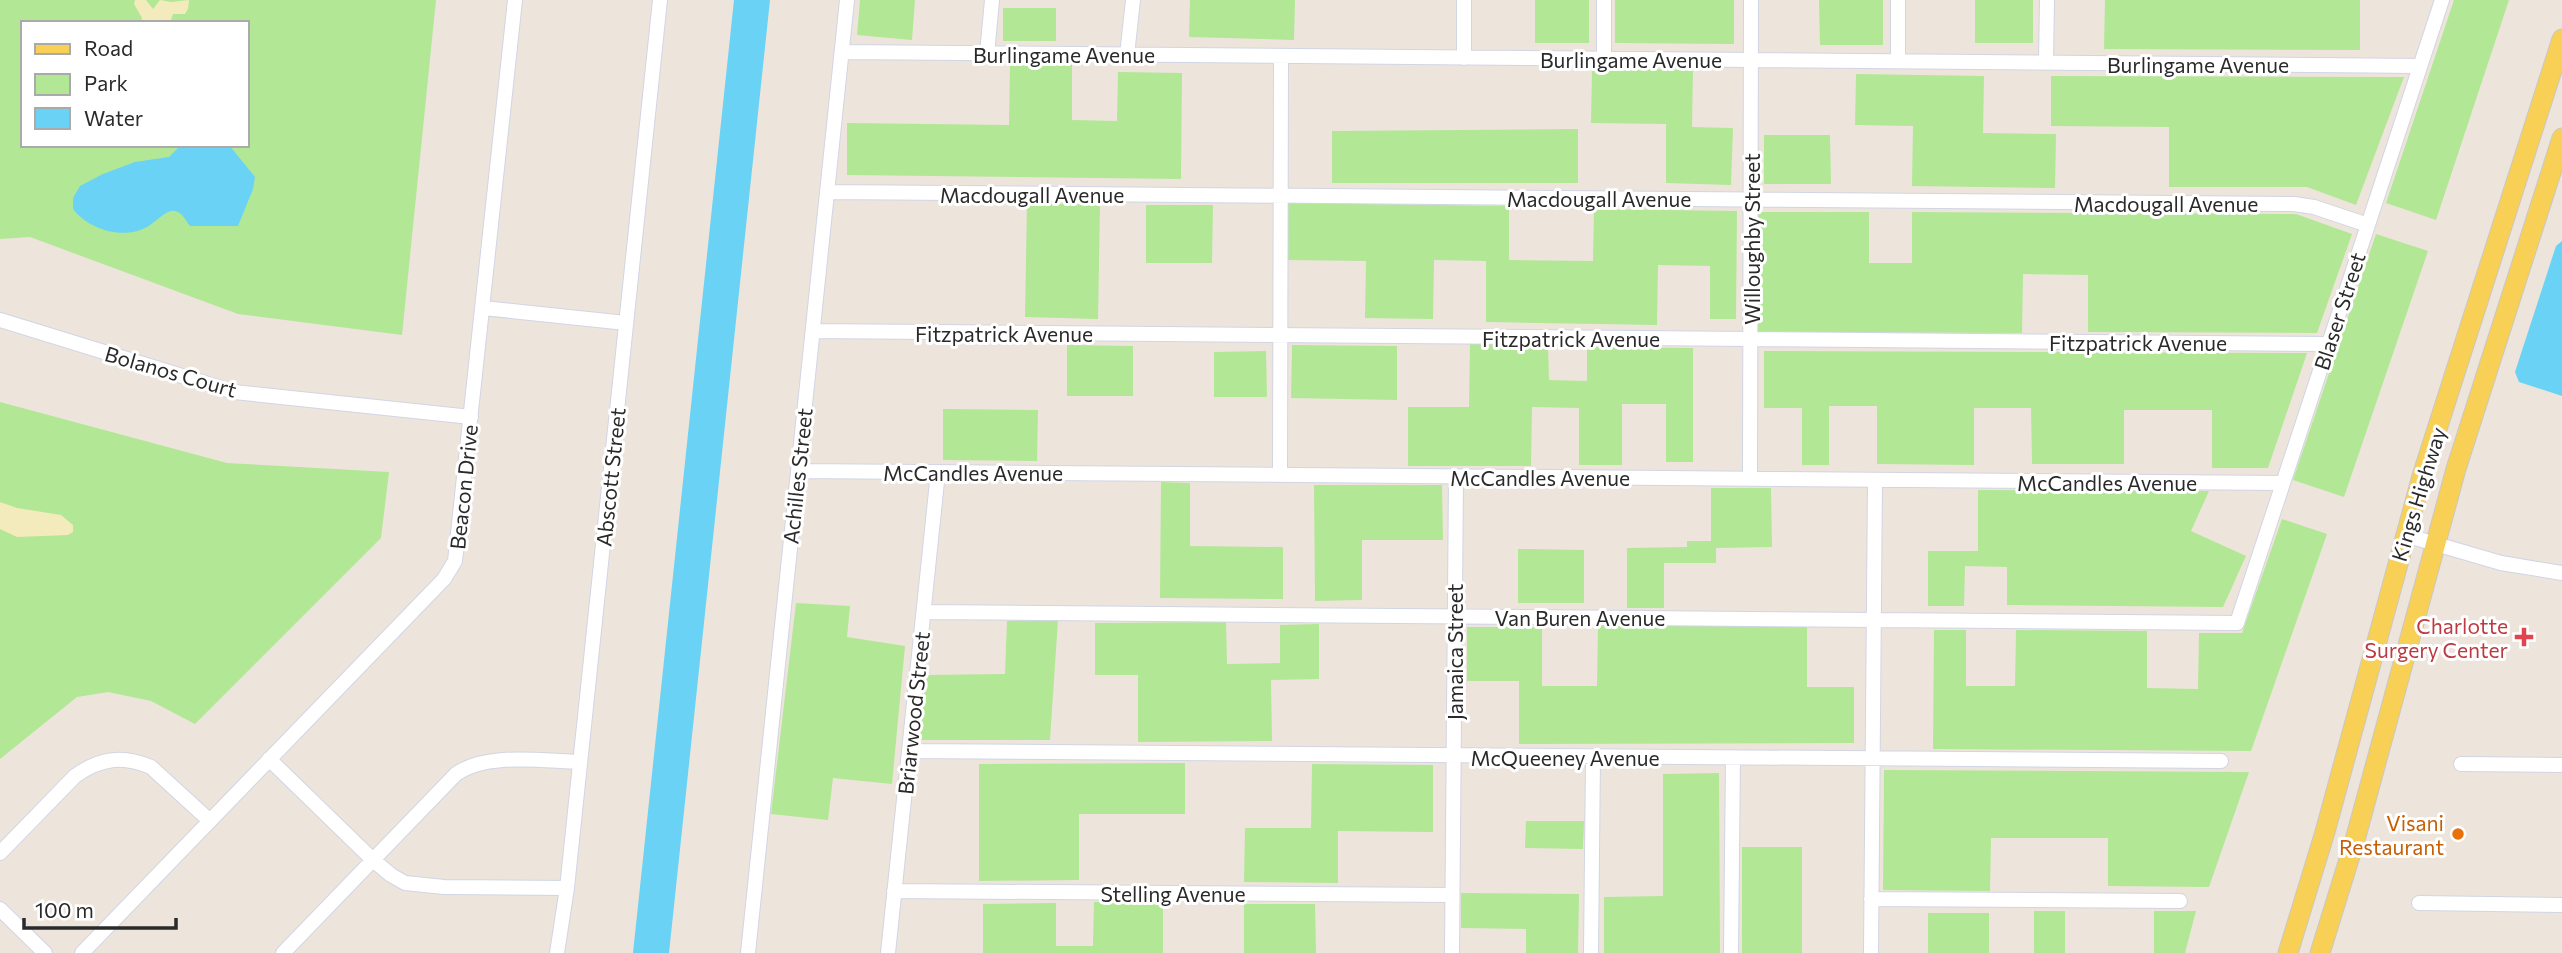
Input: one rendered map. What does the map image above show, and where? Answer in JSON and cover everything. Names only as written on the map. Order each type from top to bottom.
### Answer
[{"type":"main road","name":"Kings Highway","points":[[2288,953],[2326,832],[2405,535],[2562,39]]},
{"type":"main road","name":"Kings Highway","points":[[2320,953],[2355,840],[2435,544],[2488,365],[2562,138]]},
{"type":"street","name":"Beacon Drive","points":[[82,953],[444,579],[455,561],[515,0]]},
{"type":"street","name":"Abscott Street","points":[[557,953],[567,888],[660,0]]},
{"type":"street","name":"Achilles Street","points":[[748,953],[847,0]]},
{"type":"street","points":[[987,54],[992,0]]},
{"type":"street","points":[[1127,55],[1133,0]]},
{"type":"street","points":[[1464,0],[1464,58]]},
{"type":"street","points":[[1604,0],[1604,59]]},
{"type":"street","name":"Willoughby Street","points":[[1750,479],[1751,0]]},
{"type":"street","points":[[1898,0],[1898,61]]},
{"type":"street","points":[[2046,62],[2047,0]]},
{"type":"street","name":"Blaser Street","points":[[2237,623],[2442,0]]},
{"type":"street","name":"Burlingame Avenue","points":[[842,52],[2420,65]]},
{"type":"street","points":[[1280,475],[1281,56]]},
{"type":"street","name":"Macdougall Avenue","points":[[827,192],[2294,204],[2314,207],[2368,225]]},
{"type":"street","points":[[482,308],[626,323]]},
{"type":"street","name":"Bolanos Court","points":[[0,320],[234,392],[471,417]]},
{"type":"street","name":"Fitzpatrick Avenue","points":[[813,331],[2329,344]]},
{"type":"street","name":"McCandles Avenue","points":[[798,471],[2283,483]]},
{"type":"street","name":"Briarwood Street","points":[[888,953],[938,472]]},
{"type":"street","name":"Jamaica Street","points":[[1452,953],[1455,477]]},
{"type":"street","points":[[1871,953],[1875,480]]},
{"type":"street","points":[[2405,535],[2501,563],[2562,573]]},
{"type":"street","name":"Van Buren Avenue","points":[[924,612],[2237,623]]},
{"type":"street","name":"McQueeney Avenue","points":[[909,751],[2221,761]]},
{"type":"street","points":[[1591,953],[1593,757]]},
{"type":"street","points":[[1731,953],[1733,758]]},
{"type":"street","points":[[0,853],[75,776],[88,767],[115,759],[140,762],[151,767],[163,775],[210,821]]},
{"type":"street","points":[[269,759],[373,860],[405,883],[427,887],[567,888]]},
{"type":"street","points":[[283,953],[456,774],[468,765],[487,761],[580,762]]},
{"type":"street","points":[[2461,764],[2562,765]]},
{"type":"street","name":"Stelling Avenue","points":[[894,891],[1452,895]]},
{"type":"street","points":[[1871,899],[2180,901]]},
{"type":"street","points":[[2419,903],[2562,905]]},
{"type":"street","points":[[0,909],[45,953]]},
{"type":"green space","points":[[0,0],[436,0],[402,335],[238,314],[30,237],[0,239]]},
{"type":"green space","points":[[860,0],[915,0],[912,40],[857,35]]},
{"type":"green space","points":[[1190,0],[1295,0],[1294,40],[1189,37]]},
{"type":"green space","points":[[1535,0],[1589,0],[1589,43],[1535,43]]},
{"type":"green space","points":[[1615,0],[1734,0],[1734,44],[1615,43]]},
{"type":"green space","points":[[1819,0],[1883,0],[1883,45],[1820,45]]},
{"type":"green space","points":[[1975,0],[2033,0],[2033,43],[1975,43]]},
{"type":"green space","points":[[2105,0],[2360,0],[2360,50],[2104,49]]},
{"type":"green space","points":[[2454,0],[2509,0],[2436,220],[2386,203]]},
{"type":"green space","points":[[1003,8],[1056,8],[1056,41],[1003,41]]},
{"type":"green space","points":[[1010,64],[1072,64],[1072,120],[1117,121],[1118,72],[1182,73],[1181,179],[847,175],[847,123],[1009,125]]},
{"type":"green space","points":[[1592,68],[1693,70],[1692,127],[1733,128],[1731,185],[1666,183],[1666,124],[1591,123]]},
{"type":"green space","points":[[1856,74],[1984,76],[1983,133],[2056,134],[2055,188],[1912,186],[1913,126],[1855,125]]},
{"type":"green space","points":[[2051,76],[2404,77],[2356,205],[2307,187],[2169,187],[2169,127],[2051,126]]},
{"type":"green space","points":[[1578,129],[1578,183],[1332,183],[1332,131]]},
{"type":"green space","points":[[1764,135],[1830,135],[1831,184],[1764,184]]},
{"type":"green space","points":[[1027,203],[1100,205],[1098,319],[1025,317]]},
{"type":"green space","points":[[1287,203],[1509,206],[1509,260],[1593,261],[1594,209],[1737,211],[1736,319],[1710,319],[1710,266],[1658,265],[1657,325],[1486,322],[1486,261],[1434,260],[1433,319],[1365,318],[1366,261],[1286,260]]},
{"type":"green space","points":[[1146,205],[1213,205],[1212,263],[1146,263]]},
{"type":"green space","points":[[1758,212],[1869,212],[1869,263],[1912,263],[1912,212],[2296,214],[2352,234],[2317,333],[2088,332],[2088,275],[2023,274],[2022,333],[1757,332]]},
{"type":"green space","points":[[2376,234],[2428,251],[2344,497],[2293,480]]},
{"type":"green space","points":[[1470,344],[1548,344],[1549,380],[1587,381],[1587,347],[1693,348],[1693,462],[1666,462],[1666,404],[1622,404],[1622,465],[1579,465],[1579,408],[1532,407],[1531,466],[1408,466],[1408,407],[1469,407]]},
{"type":"green space","points":[[1067,345],[1133,346],[1133,396],[1067,396]]},
{"type":"green space","points":[[1292,345],[1397,346],[1397,400],[1291,398]]},
{"type":"green space","points":[[1266,351],[1267,397],[1214,397],[1214,352]]},
{"type":"green space","points":[[1764,351],[2307,353],[2268,468],[2212,468],[2212,410],[2124,410],[2124,464],[2032,464],[2031,408],[1974,408],[1974,465],[1877,464],[1877,406],[1829,406],[1829,465],[1802,465],[1802,408],[1764,408]]},
{"type":"green space","points":[[0,402],[227,463],[389,472],[381,538],[195,724],[151,701],[108,692],[77,697],[0,759]]},
{"type":"green space","points":[[943,409],[1038,410],[1037,461],[943,460]]},
{"type":"green space","points":[[1161,482],[1190,483],[1190,546],[1283,547],[1283,599],[1160,598]]},
{"type":"green space","points":[[1314,485],[1442,485],[1443,540],[1362,540],[1362,600],[1315,601]]},
{"type":"green space","points":[[1711,488],[1771,488],[1772,547],[1716,548],[1716,563],[1664,563],[1664,608],[1627,608],[1627,548],[1687,547],[1687,541],[1711,541]]},
{"type":"green space","points":[[1978,490],[2209,491],[2191,531],[2246,556],[2223,607],[2007,605],[2007,567],[1965,566],[1964,606],[1928,606],[1928,551],[1978,551]]},
{"type":"green space","points":[[2282,519],[2327,534],[2251,751],[1933,749],[1934,630],[1966,630],[1966,686],[2015,686],[2016,630],[2147,631],[2147,688],[2198,689],[2199,633],[2242,633]]},
{"type":"green space","points":[[1518,549],[1584,550],[1584,603],[1518,603]]},
{"type":"green space","points":[[796,603],[850,606],[847,637],[905,646],[892,784],[833,778],[828,820],[771,814]]},
{"type":"green space","points":[[1058,620],[1050,740],[920,740],[926,675],[1005,674],[1007,621]]},
{"type":"green space","points":[[1226,622],[1227,664],[1280,663],[1280,625],[1319,624],[1319,679],[1271,680],[1272,741],[1138,742],[1138,675],[1095,675],[1095,623]]},
{"type":"green space","points":[[1598,625],[1807,625],[1807,687],[1854,687],[1854,743],[1519,744],[1519,681],[1467,681],[1467,627],[1542,627],[1542,686],[1597,686]]},
{"type":"green space","points":[[1185,763],[1185,814],[1079,814],[1079,880],[979,881],[979,764]]},
{"type":"green space","points":[[1312,764],[1433,765],[1433,832],[1338,831],[1338,883],[1244,882],[1245,828],[1311,828]]},
{"type":"green space","points":[[1884,770],[2249,772],[2209,887],[2108,886],[2108,838],[1991,838],[1990,891],[1883,890]]},
{"type":"green space","points":[[1719,773],[1720,953],[1604,953],[1604,897],[1663,896],[1663,774]]},
{"type":"green space","points":[[1526,821],[1584,821],[1583,849],[1525,848]]},
{"type":"green space","points":[[1742,847],[1802,847],[1802,953],[1742,953]]},
{"type":"green space","points":[[1461,893],[1579,894],[1578,953],[1526,953],[1526,929],[1461,928]]},
{"type":"green space","points":[[1163,901],[1163,953],[983,953],[983,904],[1056,903],[1056,946],[1093,946],[1094,902]]},
{"type":"green space","points":[[1244,904],[1315,904],[1316,953],[1244,953]]},
{"type":"green space","points":[[2034,911],[2065,911],[2065,953],[2034,953]]},
{"type":"green space","points":[[2154,911],[2196,911],[2185,953],[2154,953]]},
{"type":"green space","points":[[1928,913],[1989,913],[1989,953],[1928,953]]},
{"type":"sand","points":[[135,0],[146,0],[153,9],[160,0],[189,0],[185,14],[173,14],[171,21],[141,21],[134,4]]},
{"type":"sand","points":[[0,502],[17,508],[61,515],[73,525],[73,532],[68,535],[17,537],[0,529]]},
{"type":"water","points":[[734,0],[770,0],[669,953],[633,953]]},
{"type":"water","points":[[179,147],[231,147],[255,177],[238,226],[190,226],[180,213],[172,211],[138,231],[118,233],[97,227],[73,209],[73,198],[80,186],[135,162],[169,157]]},
{"type":"water","points":[[2562,241],[2562,396],[2519,382],[2515,372],[2556,246]]},
{"type":"place","name":"Charlotte Surgery Center","points":[[2524,637]]},
{"type":"place","name":"Visani Restaurant","points":[[2458,834]]}]
